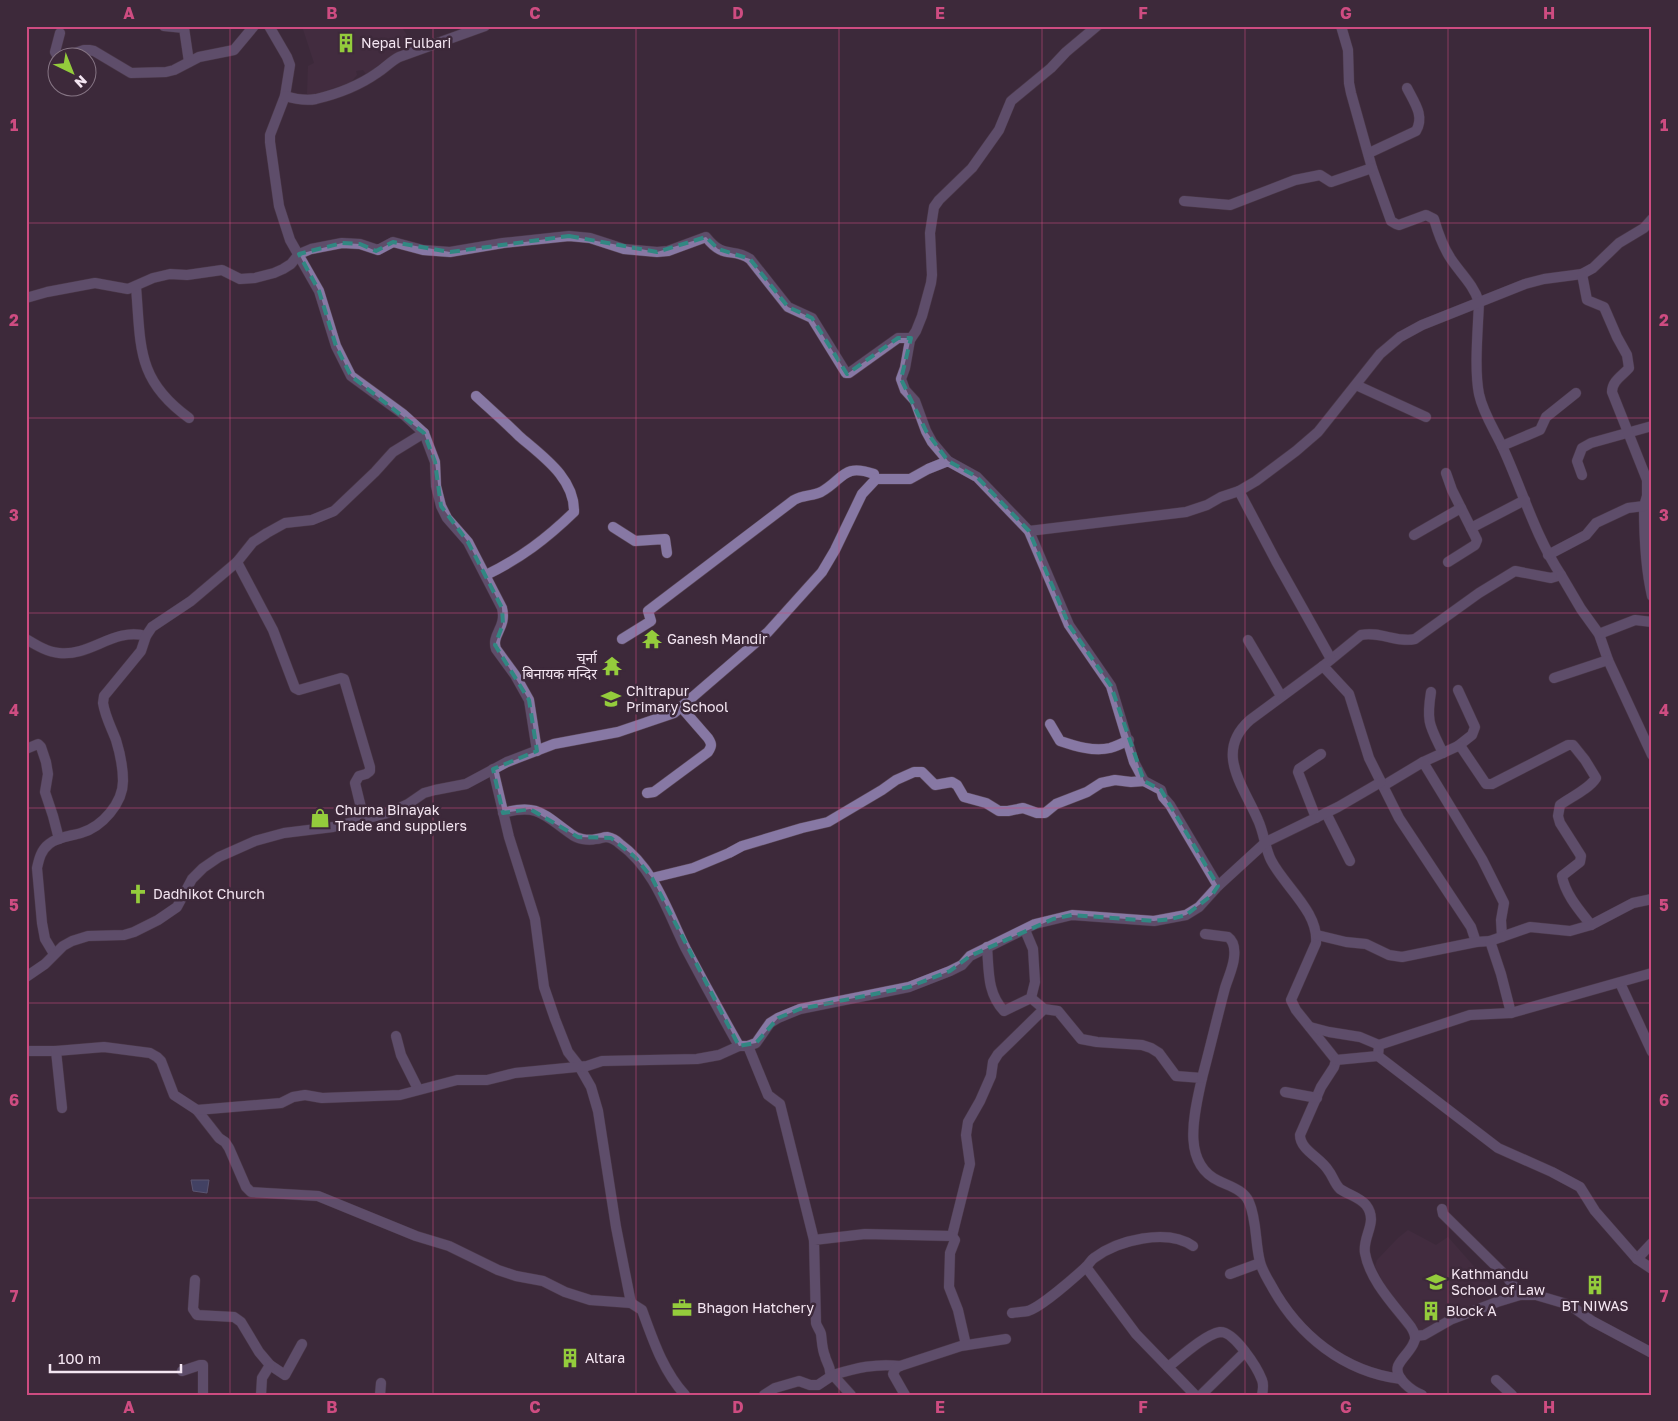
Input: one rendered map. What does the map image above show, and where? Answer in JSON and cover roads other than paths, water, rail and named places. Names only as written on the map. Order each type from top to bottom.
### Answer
[{"type":"street","points":[[164,26],[184,28],[189,62]]},
{"type":"street","points":[[60,33],[55,52],[58,57],[84,50],[94,51],[126,70],[138,74],[174,70],[206,55],[234,50],[254,26]]},
{"type":"street","points":[[269,26],[288,57],[290,65],[285,96],[270,135],[279,206],[290,240],[319,291],[336,346],[351,376],[403,414],[424,433],[435,462],[436,486],[441,506],[447,518],[468,542],[502,608],[503,624],[495,640],[496,649],[515,675],[529,700],[538,751]]},
{"type":"street","points":[[285,96],[299,99],[315,99],[356,85],[379,72],[399,57],[485,26]]},
{"type":"street","points":[[1097,26],[1011,101],[999,130],[972,168],[934,207],[930,233],[931,283],[922,316],[911,338],[901,379],[905,390],[917,405],[932,442],[948,461],[976,477],[1029,531],[1069,625],[1110,686],[1129,740],[1134,762],[1144,781]]},
{"type":"street","points":[[1341,26],[1348,50],[1351,93],[1372,168],[1391,221],[1399,224],[1426,215],[1434,219],[1444,248],[1475,291],[1478,302],[1477,378],[1483,409],[1502,446],[1548,555],[1599,634],[1608,660],[1652,755]]},
{"type":"street","points":[[1369,153],[1416,131],[1420,124],[1419,114],[1407,88]]},
{"type":"street","points":[[1184,201],[1230,205],[1295,180],[1320,175],[1331,182],[1372,168]]},
{"type":"street","points":[[1029,531],[1192,510],[1207,506],[1221,497],[1256,482],[1318,432],[1380,354],[1400,337],[1422,325],[1525,284],[1544,279],[1582,274],[1593,268],[1618,243],[1644,228],[1652,219]]},
{"type":"street","points":[[26,298],[95,283],[128,289],[161,276],[187,275],[222,270],[240,279],[255,278],[274,274],[291,264],[299,254],[311,249],[342,243],[360,244],[378,250],[393,242],[423,250],[450,252],[503,243],[568,236],[590,238],[624,249],[657,252],[668,251],[706,237],[718,249],[729,254],[746,256],[750,259],[788,307],[812,318],[846,372],[849,373],[898,338],[911,338]]},
{"type":"street","points":[[1582,274],[1587,300],[1604,307],[1627,355],[1629,368],[1615,381],[1612,386],[1612,392],[1647,480],[1647,496],[1644,506],[1644,543],[1647,574],[1652,596]]},
{"type":"street","points":[[136,287],[140,347],[146,368],[156,387],[173,407],[189,418]]},
{"type":"street","points":[[1356,385],[1426,417]]},
{"type":"street","points":[[1502,446],[1540,430],[1546,417],[1576,392]]},
{"type":"street","points":[[476,396],[548,460],[562,476],[574,504],[574,512],[548,537],[510,563],[486,575]]},
{"type":"street","points":[[1582,475],[1577,461],[1578,454],[1582,448],[1591,443],[1652,426]]},
{"type":"street","points":[[54,954],[45,939],[42,923],[38,861],[49,844],[92,829],[109,814],[117,803],[123,782],[120,757],[103,703],[104,696],[141,651],[146,636],[152,627],[191,601],[237,562],[253,542],[285,523],[295,520],[312,520],[334,511],[376,472],[393,452],[424,433]]},
{"type":"street","points":[[26,977],[45,964],[62,946],[80,938],[99,935],[124,935],[158,920],[177,907],[192,879],[203,868],[236,849],[284,832],[333,827],[395,811],[424,793],[466,784],[507,762],[554,744],[618,732],[674,713],[768,632],[822,572],[835,550],[862,494],[876,479],[910,479],[948,461]]},
{"type":"street","points":[[622,640],[651,621],[648,611],[800,496],[818,493],[844,473],[851,470],[874,474]]},
{"type":"street","points":[[1446,472],[1460,508],[1477,540],[1475,545],[1448,562]]},
{"type":"street","points":[[1240,490],[1276,561],[1332,659]]},
{"type":"street","points":[[1472,528],[1525,500]]},
{"type":"street","points":[[1548,555],[1586,535],[1596,523],[1628,508],[1644,506]]},
{"type":"street","points":[[1414,535],[1460,508]]},
{"type":"street","points":[[612,528],[635,541],[665,539],[668,553]]},
{"type":"street","points":[[237,562],[273,630],[295,688],[299,690],[341,678],[344,679],[370,767],[370,771],[358,776],[355,783],[364,820]]},
{"type":"street","points":[[1336,1060],[1296,1010],[1291,1000],[1316,943],[1317,935],[1310,917],[1271,859],[1259,822],[1234,770],[1233,744],[1242,727],[1361,635],[1369,633],[1406,641],[1415,639],[1478,593],[1515,571],[1550,578],[1561,575]]},
{"type":"street","points":[[1599,634],[1635,620],[1652,622]]},
{"type":"street","points":[[26,639],[61,654],[85,650],[116,636],[136,634],[146,636]]},
{"type":"street","points":[[1248,640],[1281,696]]},
{"type":"street","points":[[1554,678],[1608,660]]},
{"type":"street","points":[[1323,666],[1349,694],[1369,758],[1399,818],[1413,842],[1471,927],[1476,942]]},
{"type":"street","points":[[197,1110],[281,1103],[294,1097],[305,1095],[322,1098],[400,1095],[457,1080],[487,1080],[515,1073],[556,1070],[602,1062],[697,1058],[719,1055],[756,1043],[770,1022],[778,1018],[800,1009],[909,987],[962,965],[970,956],[1035,924],[1072,915],[1154,921],[1186,915],[1199,907],[1218,886],[1266,842],[1458,746],[1472,735],[1475,727],[1458,690]]},
{"type":"street","points":[[1431,692],[1428,712],[1429,724],[1443,753]]},
{"type":"street","points":[[647,792],[654,792],[712,747],[708,738],[681,707]]},
{"type":"street","points":[[1050,724],[1060,740],[1076,746],[1092,749],[1109,748],[1129,740]]},
{"type":"street","points":[[26,749],[40,745],[48,774],[44,792],[59,839]]},
{"type":"street","points":[[1458,746],[1461,747],[1486,784],[1492,784],[1568,745],[1573,745],[1585,760],[1596,778],[1592,784],[1560,805],[1558,816],[1560,823],[1580,856],[1580,862],[1562,876],[1563,882],[1579,910],[1591,925]]},
{"type":"street","points":[[1316,818],[1298,772],[1299,769],[1320,754]]},
{"type":"street","points":[[1423,762],[1482,859],[1504,903],[1501,920],[1502,937]]},
{"type":"street","points":[[494,769],[509,837],[535,919],[544,987],[554,1019],[568,1052],[579,1066],[590,1087],[598,1111],[616,1227],[631,1303]]},
{"type":"street","points":[[652,878],[693,868],[729,854],[742,846],[828,822],[896,780],[914,772],[922,772],[935,785],[952,782],[957,785],[964,797],[986,803],[995,810],[1004,812],[1020,808],[1037,813],[1045,813],[1056,804],[1080,795],[1102,783],[1115,780],[1144,781],[1161,790],[1163,797],[1170,805],[1218,886]]},
{"type":"street","points":[[503,813],[519,809],[530,809],[548,817],[578,837],[587,840],[612,838],[636,857],[652,878],[686,949],[744,1046],[768,1095],[780,1104],[814,1240],[817,1329],[820,1332],[830,1372],[851,1395]]},
{"type":"street","points":[[1326,813],[1350,861]]},
{"type":"street","points":[[1317,935],[1346,942],[1366,944],[1402,957],[1476,942],[1490,941],[1530,927],[1570,931],[1591,925],[1633,903],[1652,900]]},
{"type":"street","points":[[1025,930],[1034,949],[1035,982],[1031,998]]},
{"type":"street","points":[[1205,934],[1231,939],[1233,941],[1234,960],[1202,1078],[1196,1110],[1193,1144],[1197,1156],[1209,1176],[1240,1191],[1249,1202],[1260,1263],[1280,1302],[1303,1330],[1331,1354],[1356,1367],[1380,1377],[1401,1379]]},
{"type":"street","points":[[1490,941],[1511,1013]]},
{"type":"street","points":[[987,948],[990,991],[997,1004],[1004,1011],[1031,998]]},
{"type":"street","points":[[1310,1027],[1360,1037],[1379,1045],[1470,1015],[1511,1013],[1652,973]]},
{"type":"street","points":[[1620,983],[1652,1052]]},
{"type":"street","points":[[1031,998],[1044,1009],[1058,1011],[1081,1039],[1142,1045],[1159,1053],[1176,1076],[1202,1078]]},
{"type":"street","points":[[966,1345],[958,1310],[949,1288],[950,1253],[955,1240],[952,1236],[970,1164],[966,1135],[968,1122],[980,1102],[991,1076],[993,1062],[998,1054],[1044,1009]]},
{"type":"street","points":[[396,1036],[402,1055],[418,1089]]},
{"type":"street","points":[[1378,1056],[1379,1045]]},
{"type":"street","points":[[26,1051],[56,1051],[104,1047],[150,1054],[161,1061],[174,1095],[197,1110],[229,1148],[246,1187],[251,1192],[318,1196],[416,1236],[449,1246],[498,1270],[516,1276],[543,1280],[565,1292],[590,1300],[631,1303],[642,1310],[666,1370],[685,1395]]},
{"type":"street","points":[[56,1051],[62,1108]]},
{"type":"street","points":[[1336,1060],[1378,1056],[1498,1148],[1552,1172],[1580,1187],[1595,1211],[1636,1259],[1652,1269]]},
{"type":"street","points":[[1336,1060],[1331,1075],[1321,1087],[1316,1098],[1300,1135],[1300,1141],[1329,1170],[1334,1182],[1341,1189],[1361,1200],[1368,1207],[1371,1227],[1365,1243],[1365,1252],[1375,1278],[1416,1336],[1398,1366],[1398,1372],[1401,1379],[1417,1394]]},
{"type":"street","points":[[1285,1092],[1316,1098]]},
{"type":"street","points":[[1442,1209],[1443,1214],[1507,1277],[1520,1295]]},
{"type":"street","points":[[814,1240],[865,1234],[952,1236]]},
{"type":"street","points":[[1012,1313],[1029,1311],[1046,1300],[1093,1259],[1108,1251],[1150,1237],[1177,1239],[1186,1241],[1193,1246]]},
{"type":"street","points":[[1636,1259],[1652,1243]]},
{"type":"street","points":[[1230,1274],[1260,1263]]},
{"type":"street","points":[[1086,1267],[1136,1334],[1195,1395]]},
{"type":"street","points":[[195,1280],[193,1309],[197,1315],[234,1317],[241,1322],[258,1352],[270,1365],[284,1375],[302,1344]]},
{"type":"street","points":[[1416,1336],[1424,1334],[1452,1319],[1520,1295],[1536,1294],[1570,1305],[1592,1321],[1652,1353]]},
{"type":"street","points":[[1168,1367],[1205,1339],[1221,1332],[1229,1334],[1245,1352],[1263,1381],[1262,1395]]},
{"type":"street","points":[[905,1395],[893,1374],[896,1368],[966,1345],[1006,1339]]},
{"type":"street","points":[[1201,1395],[1245,1352]]},
{"type":"street","points":[[182,1371],[200,1364],[203,1366],[203,1395]]},
{"type":"street","points":[[764,1395],[775,1388],[799,1381],[810,1386],[818,1385],[848,1370],[875,1364],[900,1366]]},
{"type":"street","points":[[261,1395],[262,1378],[270,1365]]},
{"type":"street","points":[[1496,1380],[1512,1395]]},
{"type":"street","points":[[380,1395],[381,1383]]},
{"type":"water","points":[[191,1180],[209,1180],[207,1193],[193,1191]]},
{"type":"place","name":"Nepal Fulbari","points":[[346,43]]},
{"type":"place","name":"Ganesh Mandir","points":[[652,639]]},
{"type":"place","name":"चुर्ना बिनायक मन्दिर","points":[[612,666]]},
{"type":"place","name":"Chitrapur Primary School","points":[[611,699]]},
{"type":"place","name":"Churna Binayak Trade and suppliers","points":[[320,818]]},
{"type":"place","name":"Dadhikot Church","points":[[138,894]]},
{"type":"place","name":"Kathmandu School of Law","points":[[1436,1282]]},
{"type":"place","name":"BT NIWAS","points":[[1595,1285]]},
{"type":"place","name":"Bhagon Hatchery","points":[[682,1308]]},
{"type":"place","name":"Block A","points":[[1431,1311]]},
{"type":"place","name":"Altara","points":[[570,1358]]}]
